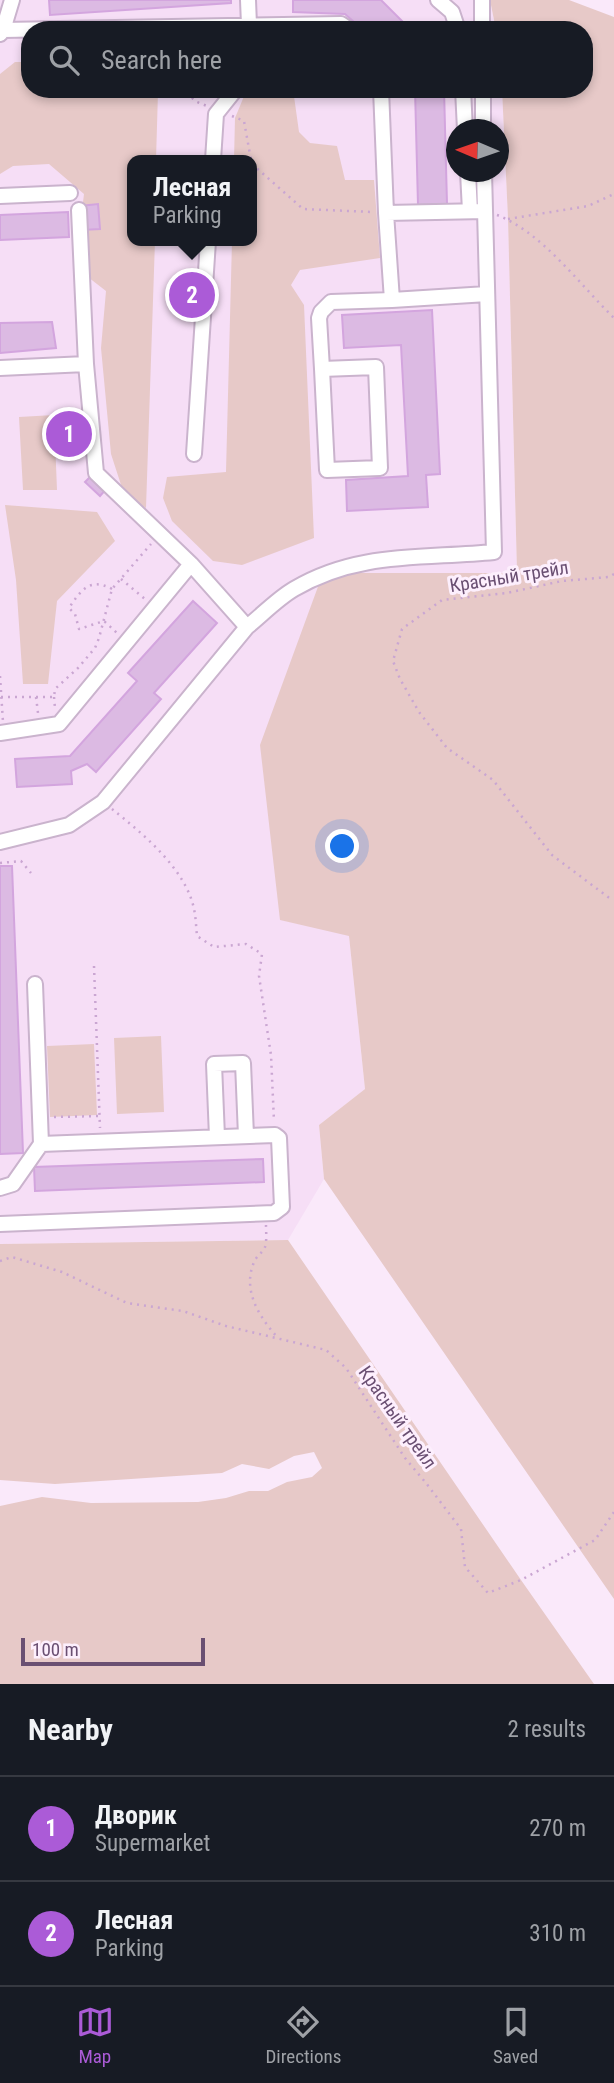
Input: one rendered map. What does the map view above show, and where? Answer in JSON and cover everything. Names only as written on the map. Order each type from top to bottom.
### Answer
[{"type":"street","points":[[12,0],[1,32],[21,32]]},
{"type":"street","points":[[248,0],[255,21]]},
{"type":"street","points":[[438,0],[452,12],[455,21]]},
{"type":"street","points":[[481,0],[482,21]]},
{"type":"street","points":[[213,155],[216,114],[229,98]]},
{"type":"street","points":[[381,98],[392,300]]},
{"type":"street","points":[[464,98],[465,119]]},
{"type":"street","points":[[483,98],[484,119]]},
{"type":"street","points":[[469,182],[470,211]]},
{"type":"street","points":[[0,842],[69,825],[103,802],[247,627],[292,590],[342,567],[391,558],[494,552],[484,182]]},
{"type":"street","points":[[0,195],[70,192]]},
{"type":"street","points":[[79,210],[86,364],[96,473],[191,564],[247,627]]},
{"type":"street","points":[[386,213],[485,211]]},
{"type":"street","points":[[194,454],[208,246]]},
{"type":"street","points":[[322,369],[376,367],[380,468],[327,470],[319,318],[326,306],[331,302],[487,294]]},
{"type":"street","points":[[0,368],[86,364]]},
{"type":"street","points":[[2,732],[59,724],[191,564]]},
{"type":"street","points":[[0,1188],[13,1184],[41,1144],[35,984]]},
{"type":"street","points":[[217,1137],[214,1064],[243,1063],[246,1136]]},
{"type":"street","points":[[0,1224],[267,1213],[278,1211],[282,1207],[280,1143],[275,1135],[41,1144]]},
{"type":"path","points":[[257,169],[303,209],[386,213]]},
{"type":"path","points":[[614,194],[588,206],[508,219],[545,246],[614,318]]},
{"type":"path","points":[[1,697],[54,696],[55,690],[95,648],[112,589],[151,544]]},
{"type":"path","name":"Красный трейл","points":[[614,574],[609,577],[562,581],[507,593],[442,600],[402,629],[393,661],[419,712],[447,748],[493,780],[552,855],[608,897],[614,898]]},
{"type":"path","points":[[121,579],[148,601]]},
{"type":"path","points":[[104,621],[79,629],[75,614],[69,608],[87,586],[99,583],[112,589]]},
{"type":"path","points":[[104,621],[119,635]]},
{"type":"path","points":[[0,676],[2,732]]},
{"type":"path","points":[[103,802],[148,838],[180,876],[194,907],[197,936],[214,947],[246,944],[262,954],[259,976],[271,1055],[275,1135]]},
{"type":"path","points":[[0,863],[21,861],[31,873]]},
{"type":"path","points":[[94,967],[100,1141]]},
{"type":"path","points":[[40,1118],[99,1116]]},
{"type":"path","points":[[267,1213],[266,1246],[256,1259],[249,1278],[251,1293],[262,1321],[278,1338]]},
{"type":"path","name":"Красный трейл","points":[[0,1261],[12,1257],[62,1272],[127,1303],[183,1311],[226,1326],[326,1350],[346,1367],[405,1458],[461,1529],[465,1567],[488,1593],[521,1580],[595,1540],[614,1511]]},
{"type":"shaded area","points":[[0,0],[490,0],[494,21],[21,21],[21,98],[502,98],[503,119],[446,119],[446,182],[506,182],[517,574],[323,573],[349,936],[365,1089],[319,1125],[324,1179],[288,1240],[0,1244]]},
{"type":"shaded area","points":[[490,0],[569,0],[614,17],[614,1599],[324,1179],[319,1125],[365,1089],[349,936],[280,920],[260,745],[323,573],[517,573],[506,182],[509,182],[509,119],[503,119],[502,98],[593,98],[593,21],[494,21]]},
{"type":"shaded area","points":[[15,62],[21,62],[21,98],[158,98],[156,155],[127,155],[127,246],[155,246],[146,508],[124,494],[111,454],[101,348],[106,291],[75,267],[84,194],[49,164],[13,166],[0,174],[0,74]]},
{"type":"shaded area","points":[[243,98],[294,98],[299,132],[310,143],[337,146],[345,180],[374,180],[380,258],[300,270],[291,285],[304,305],[314,538],[242,565],[213,561],[172,521],[163,498],[167,477],[226,472],[232,246],[257,246],[257,155],[234,155],[235,118]]},
{"type":"shaded area","points":[[54,415],[57,490],[23,490],[19,417]]},
{"type":"shaded area","points":[[5,505],[97,512],[115,541],[57,601],[48,684],[23,684],[16,580]]},
{"type":"shaded area","points":[[161,1036],[164,1112],[117,1114],[114,1038]]},
{"type":"shaded area","points":[[94,1044],[97,1115],[50,1117],[47,1046]]},
{"type":"shaded area","points":[[288,1240],[594,1684],[0,1684],[0,1506],[42,1497],[91,1503],[198,1502],[249,1491],[268,1491],[287,1482],[312,1477],[322,1468],[314,1452],[294,1456],[269,1469],[242,1464],[222,1473],[55,1484],[0,1480],[0,1244]]},
{"type":"building","points":[[49,0],[231,0],[231,3],[50,15]]},
{"type":"building","points":[[293,0],[381,0],[402,21],[353,21],[345,14],[293,12]]},
{"type":"building","points":[[415,98],[444,98],[447,204],[418,205]]},
{"type":"building","points":[[98,204],[100,229],[82,230],[80,206]]},
{"type":"building","points":[[68,212],[69,237],[0,240],[0,215]]},
{"type":"building","points":[[432,310],[440,474],[426,475],[428,507],[347,511],[346,480],[408,476],[401,345],[344,348],[342,315]]},
{"type":"building","points":[[52,322],[56,348],[0,353],[0,323]]},
{"type":"building","points":[[93,474],[107,488],[100,496],[85,482]]},
{"type":"building","points":[[193,601],[217,623],[154,693],[161,699],[96,772],[87,764],[71,771],[72,784],[17,787],[15,759],[70,756],[137,681],[128,673]]},
{"type":"building","points":[[0,866],[12,866],[23,1153],[0,1154]]},
{"type":"building","points":[[263,1159],[264,1182],[35,1191],[34,1167]]},
{"type":"place","name":"Лесная","points":[[192,295]]},
{"type":"place","name":"Дворик","points":[[69,434]]}]
